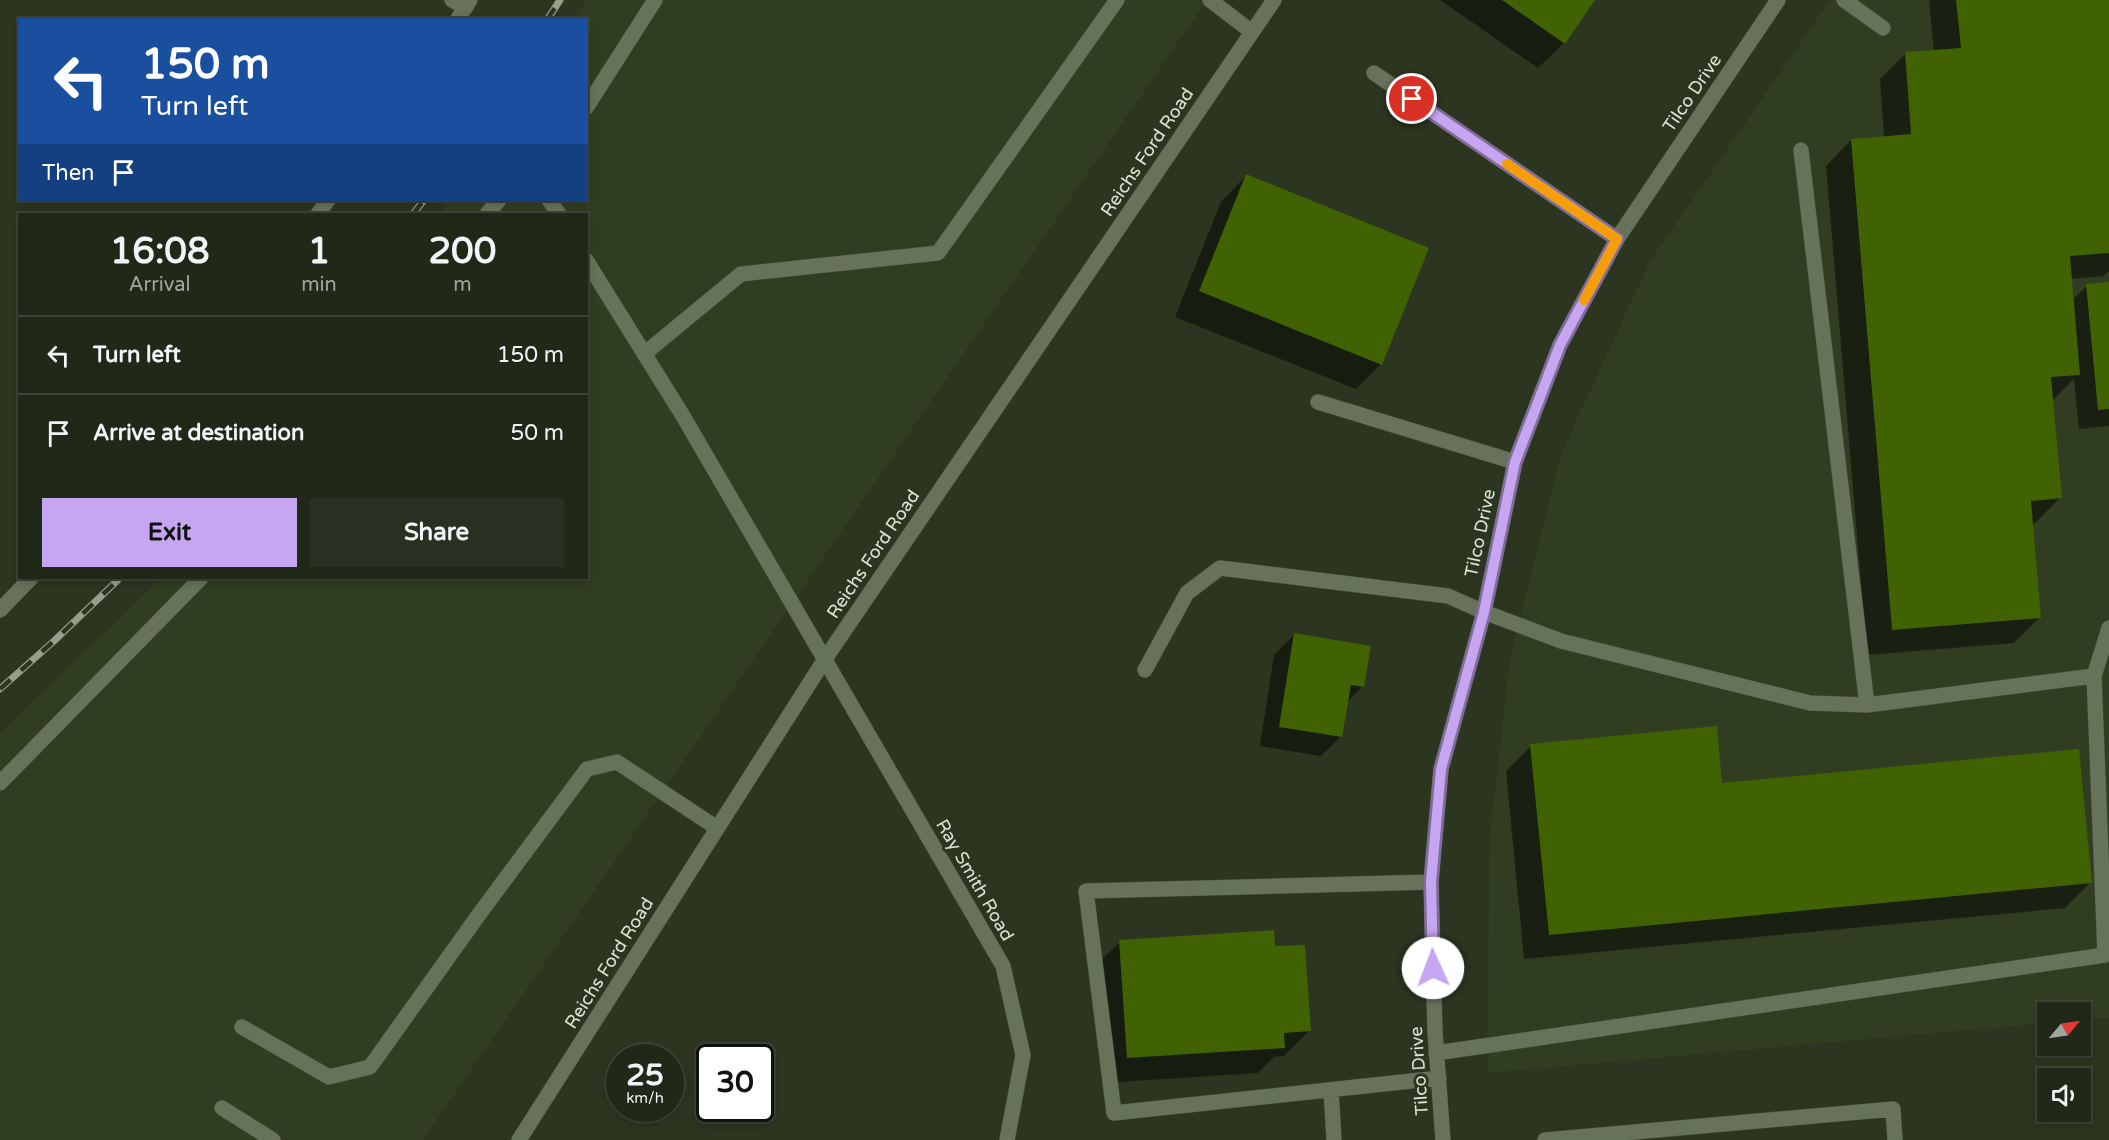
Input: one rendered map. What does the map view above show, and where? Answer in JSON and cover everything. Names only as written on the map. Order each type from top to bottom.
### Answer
[{"type":"street","points":[[588,105],[655,0]]},
{"type":"street","points":[[644,354],[741,274],[938,253],[1117,0]]},
{"type":"street","points":[[1210,0],[1252,32]]},
{"type":"street","name":"Reichs Ford Road","points":[[519,1140],[825,659],[1274,0]]},
{"type":"street","name":"Tilco Drive","points":[[1443,1140],[1438,1078],[1431,882],[1441,769],[1484,612],[1515,462],[1560,345],[1617,239],[1778,0]]},
{"type":"street","points":[[1844,0],[1883,28]]},
{"type":"street","points":[[458,18],[463,2]]},
{"type":"street","points":[[1374,73],[1617,239]]},
{"type":"street","points":[[1801,150],[1867,705]]},
{"type":"street","points":[[488,213],[498,201]]},
{"type":"street","name":"Ray Smith Road","points":[[588,263],[683,416],[1003,966],[1023,1055],[1007,1140]]},
{"type":"street","points":[[1318,402],[1515,462]]},
{"type":"street","points":[[1145,670],[1187,593],[1220,568],[1448,596],[1561,641],[1810,703],[1867,705],[2094,676]]},
{"type":"street","points":[[0,610],[30,579]]},
{"type":"street","points":[[0,783],[200,579]]},
{"type":"street","points":[[1437,1053],[2105,956],[2094,676],[2109,628]]},
{"type":"street","points":[[242,1027],[329,1077],[370,1067],[587,769],[617,762],[717,828]]},
{"type":"street","points":[[1431,882],[1086,891],[1114,1113],[1438,1078]]},
{"type":"street","points":[[1331,1090],[1334,1140]]},
{"type":"street","points":[[222,1108],[273,1140]]},
{"type":"street","points":[[1545,1140],[1893,1109],[1895,1140]]},
{"type":"shaded area","points":[[587,0],[1207,0],[423,1140],[0,1140],[0,732],[161,579],[588,579],[588,213],[441,213],[449,201],[588,201],[588,18],[574,18]]},
{"type":"shaded area","points":[[1830,0],[2109,0],[2109,1018],[2091,1019],[2091,1002],[2037,1002],[2037,1024],[1488,1073],[1489,843],[1510,657],[1560,456],[1650,261]]},
{"type":"building","points":[[1502,0],[1595,0],[1565,44]]},
{"type":"building","points":[[1956,0],[2109,0],[2109,253],[2070,256],[2080,375],[2051,377],[2062,498],[2031,501],[2041,618],[1892,630],[1851,139],[1911,134],[1905,52],[1961,48]]},
{"type":"building","points":[[1246,174],[1429,248],[1382,365],[1199,291]]},
{"type":"building","points":[[2109,282],[2109,409],[2098,410],[2086,284]]},
{"type":"building","points":[[1294,633],[1371,646],[1364,687],[1351,685],[1342,737],[1279,727]]},
{"type":"building","points":[[1717,726],[1722,783],[2079,749],[2092,883],[1549,935],[1530,744]]},
{"type":"building","points":[[1274,930],[1275,946],[1305,945],[1311,1031],[1284,1033],[1285,1048],[1127,1058],[1119,940]]},
{"type":"railway","points":[[548,18],[560,0]]},
{"type":"railway","points":[[414,213],[423,201]]},
{"type":"railway","points":[[0,689],[119,579]]},
{"type":"slow traffic","points":[[1507,164],[1617,239],[1584,300]]},
{"type":"route","points":[[1412,99],[1617,239],[1560,345],[1515,462],[1484,612],[1441,769],[1431,882],[1433,968]]}]
